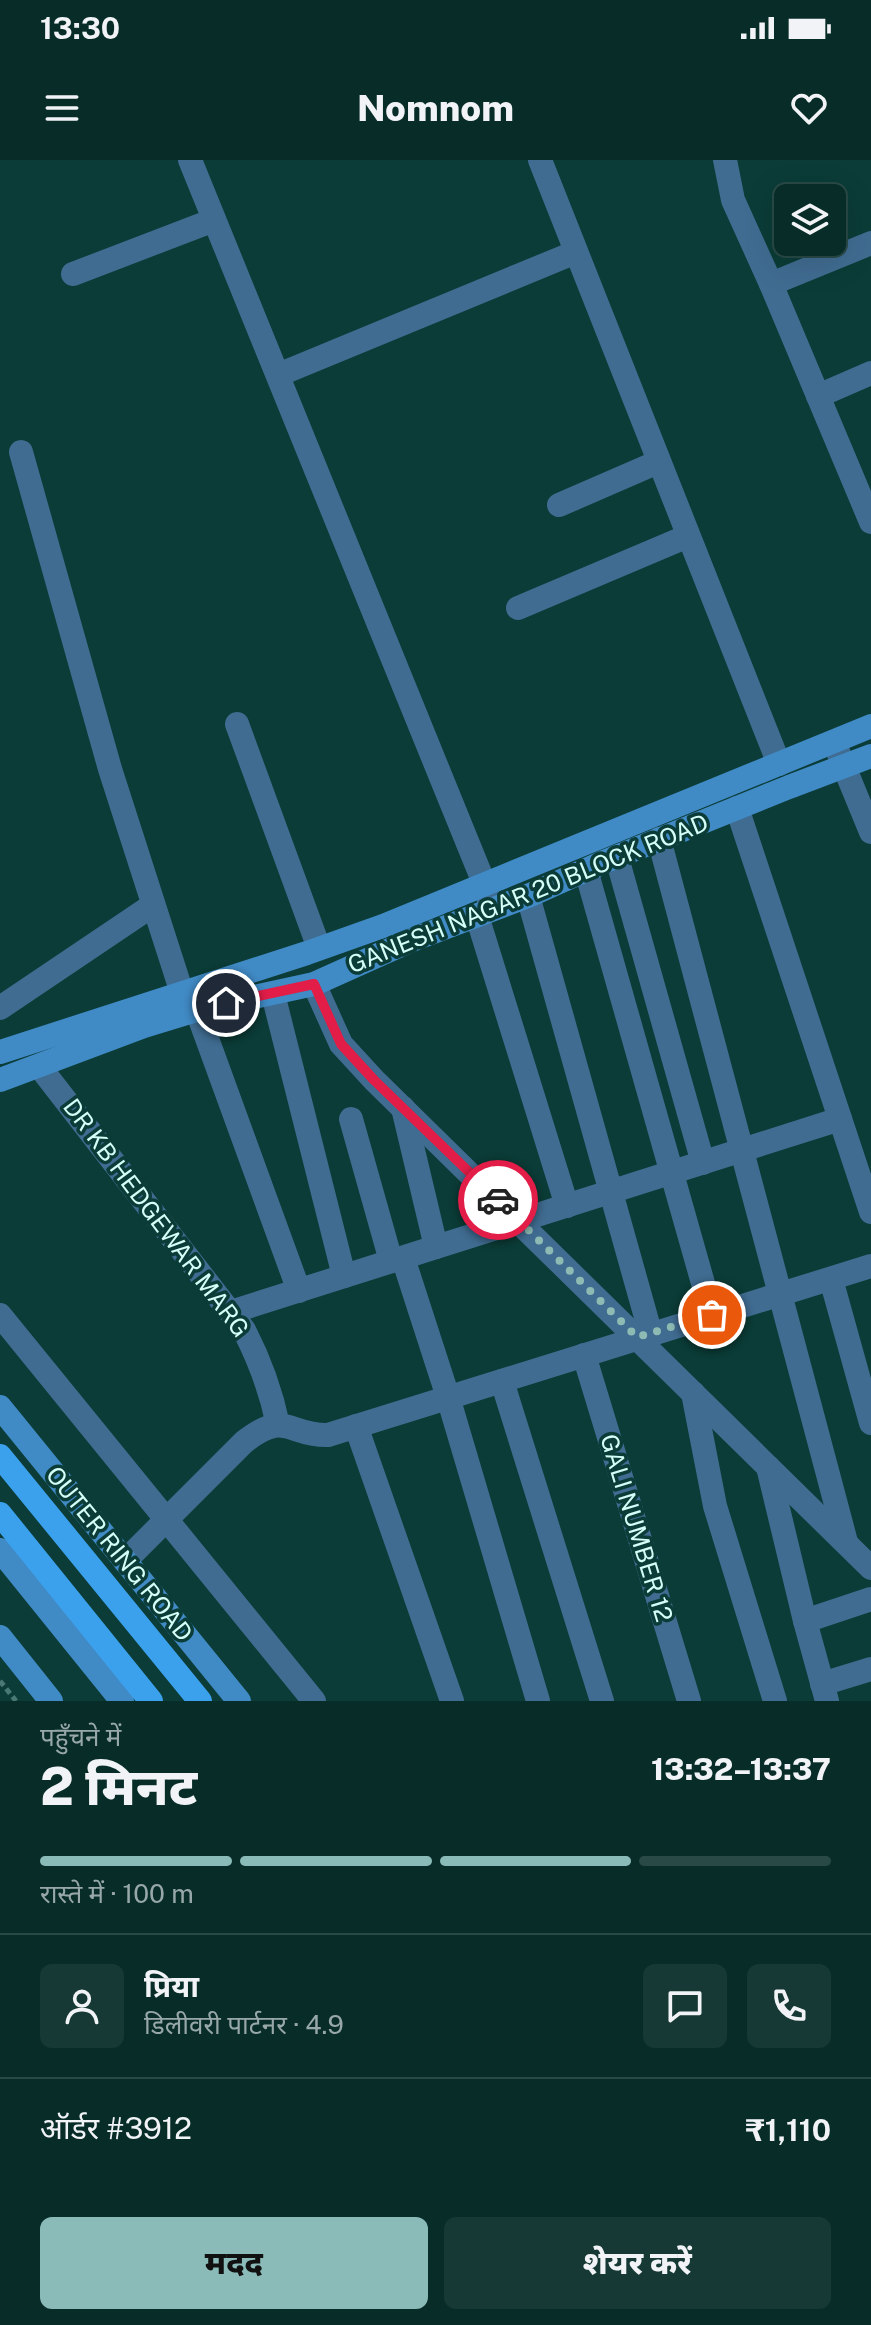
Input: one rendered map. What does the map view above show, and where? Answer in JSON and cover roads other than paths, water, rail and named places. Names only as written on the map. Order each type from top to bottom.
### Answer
[{"type":"main road","name":"OUTER RING ROAD","points":[[0,1456],[200,1701]]},
{"type":"main road","points":[[0,1514],[151,1701]]},
{"type":"street","points":[[190,160],[484,883],[484,913],[567,1206]]},
{"type":"street","points":[[540,160],[779,764]]},
{"type":"street","points":[[725,160],[733,200],[870,518]]},
{"type":"street","points":[[73,274],[214,220]]},
{"type":"street","points":[[771,284],[871,243]]},
{"type":"street","points":[[278,375],[576,252]]},
{"type":"street","points":[[818,396],[871,373]]},
{"type":"street","points":[[21,452],[93,708],[153,905],[299,1291]]},
{"type":"street","points":[[559,505],[658,462]]},
{"type":"street","points":[[518,608],[688,536]]},
{"type":"street","points":[[237,724],[319,948]]},
{"type":"street","name":"GANESH NAGAR 20 BLOCK ROAD","points":[[0,1080],[144,1026],[189,1002],[319,948],[383,926],[871,726]]},
{"type":"street","points":[[834,742],[871,832]]},
{"type":"street","name":"GANESH NAGAR 20 BLOCK ROAD","points":[[1,1049],[189,1002],[273,994],[314,984],[377,954],[871,756]]},
{"type":"street","points":[[737,808],[871,1212]]},
{"type":"street","points":[[659,839],[847,1544]]},
{"type":"street","points":[[617,858],[703,1163]]},
{"type":"street","points":[[586,870],[712,1315]]},
{"type":"street","points":[[528,896],[611,1192],[644,1336]]},
{"type":"street","points":[[0,1008],[153,905]]},
{"type":"street","points":[[314,984],[341,1044],[374,1080],[519,1221],[644,1336],[693,1393],[871,1568]]},
{"type":"street","points":[[273,994],[344,1276]]},
{"type":"street","name":"DR KB HEDGEWAR MARG","points":[[39,1066],[244,1330],[255,1349],[272,1394],[278,1425]]},
{"type":"street","points":[[403,1108],[436,1247]]},
{"type":"street","points":[[351,1119],[397,1259],[448,1397],[538,1701]]},
{"type":"street","points":[[231,1312],[840,1119]]},
{"type":"street","points":[[125,1561],[244,1442],[261,1429],[278,1425],[328,1435],[871,1266]]},
{"type":"street","points":[[831,1279],[871,1423]]},
{"type":"street","points":[[0,1315],[314,1701]]},
{"type":"street","name":"GALI NUMBER 12","points":[[584,1355],[689,1701]]},
{"type":"street","points":[[502,1381],[602,1701]]},
{"type":"street","points":[[693,1393],[715,1506],[775,1701]]},
{"type":"street","name":"OUTER RING ROAD","points":[[0,1407],[239,1701]]},
{"type":"street","points":[[356,1426],[452,1701]]},
{"type":"street","points":[[768,1466],[824,1692],[871,1669]]},
{"type":"street","points":[[0,1550],[122,1701]]},
{"type":"street","points":[[805,1621],[871,1599]]},
{"type":"street","points":[[0,1637],[51,1701]]}]
